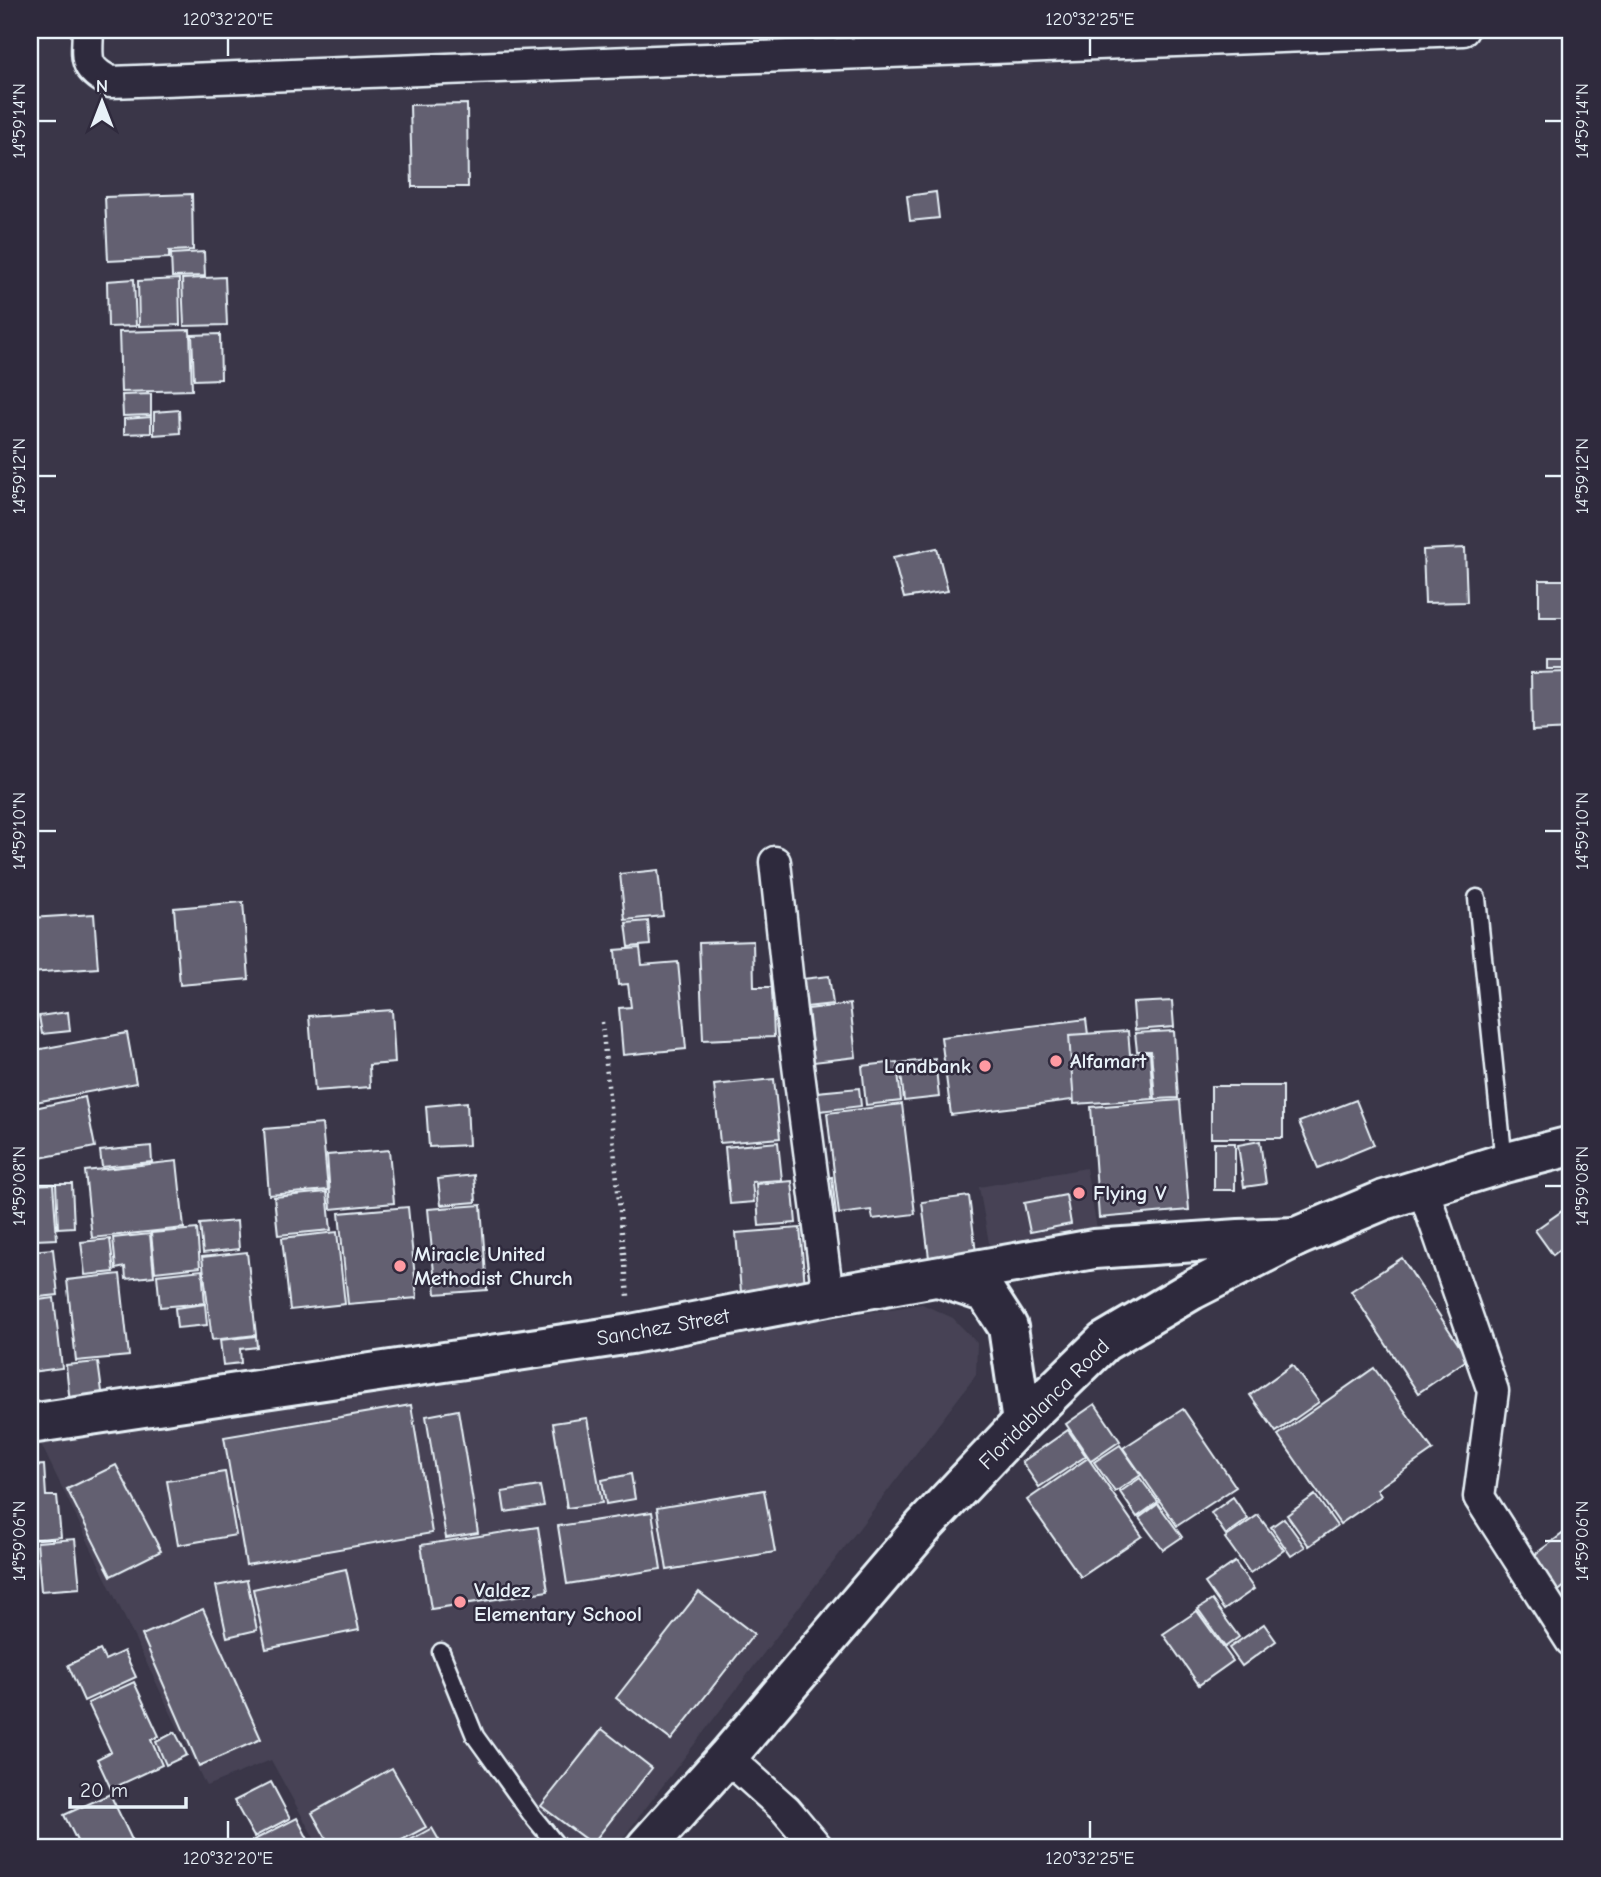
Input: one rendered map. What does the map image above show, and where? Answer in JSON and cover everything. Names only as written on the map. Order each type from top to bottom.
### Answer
[{"type":"street","points":[[88,30],[87,61],[96,75],[111,82],[1307,33],[1463,30]]},
{"type":"street","points":[[775,862],[790,1012],[828,1296]]},
{"type":"street","name":"Floridablanca Road","points":[[646,1847],[727,1757],[924,1526],[1022,1422],[1104,1342],[1192,1290],[1296,1237],[1384,1200],[1422,1186],[1571,1146]]},
{"type":"street","points":[[1422,1186],[1493,1391],[1479,1497],[1571,1641]]},
{"type":"street","name":"Sanchez Street","points":[[30,1424],[631,1335],[828,1296],[1094,1249],[1296,1237]]},
{"type":"street","points":[[938,1277],[986,1293],[1008,1327],[1022,1422]]},
{"type":"street","points":[[727,1757],[786,1810],[817,1847]]},
{"type":"lane","points":[[1477,898],[1504,1163]]},
{"type":"lane","points":[[441,1652],[475,1736],[558,1847]]},
{"type":"path","points":[[602,1022],[631,1335]]},
{"type":"shaded area","points":[[1086,1168],[1099,1240],[992,1260],[979,1187]]},
{"type":"shaded area","name":"Valdez Elementary School","points":[[922,1304],[953,1318],[977,1343],[976,1375],[616,1847],[319,1847],[271,1760],[206,1786],[41,1444]]},
{"type":"building","points":[[467,104],[468,187],[412,187],[410,105]]},
{"type":"building","points":[[936,192],[939,218],[910,221],[907,196]]},
{"type":"building","points":[[192,194],[193,250],[169,251],[169,258],[108,261],[105,197]]},
{"type":"building","points":[[204,252],[205,276],[172,277],[171,254]]},
{"type":"building","points":[[225,277],[227,325],[184,326],[182,279]]},
{"type":"building","points":[[134,279],[136,326],[108,327],[107,281]]},
{"type":"building","points":[[179,279],[180,325],[139,326],[138,281]]},
{"type":"building","points":[[190,330],[192,390],[121,392],[119,332]]},
{"type":"building","points":[[220,334],[221,379],[194,380],[192,335]]},
{"type":"building","points":[[151,394],[151,415],[123,416],[122,395]]},
{"type":"building","points":[[179,410],[180,433],[154,435],[154,412]]},
{"type":"building","points":[[151,417],[151,433],[124,434],[124,419]]},
{"type":"building","points":[[937,548],[948,591],[904,598],[893,557]]},
{"type":"building","points":[[1465,548],[1467,602],[1425,603],[1423,550]]},
{"type":"building","points":[[1539,580],[1568,580],[1568,617],[1539,617]]},
{"type":"building","points":[[1547,660],[1571,660],[1571,669],[1547,669]]},
{"type":"building","points":[[1571,672],[1571,729],[1532,731],[1531,673]]},
{"type":"building","points":[[658,870],[663,916],[625,920],[620,874]]},
{"type":"building","points":[[243,902],[249,979],[180,985],[174,908]]},
{"type":"building","points":[[94,914],[98,968],[30,973],[30,918]]},
{"type":"building","points":[[648,921],[650,945],[629,947],[626,923]]},
{"type":"building","points":[[753,941],[754,987],[772,987],[774,1037],[703,1040],[699,943]]},
{"type":"building","points":[[640,948],[642,965],[678,962],[686,1049],[623,1055],[619,1008],[631,1007],[628,984],[618,985],[615,950]]},
{"type":"building","points":[[829,976],[833,1004],[797,1008],[794,980]]},
{"type":"building","points":[[1172,1001],[1174,1027],[1135,1030],[1133,1003]]},
{"type":"building","points":[[850,1004],[856,1057],[814,1062],[808,1009]]},
{"type":"building","points":[[392,1010],[395,1063],[369,1065],[370,1087],[315,1091],[309,1016]]},
{"type":"building","points":[[68,1012],[70,1031],[42,1034],[39,1016]]},
{"type":"building","points":[[1086,1019],[1096,1097],[951,1115],[941,1037]]},
{"type":"building","points":[[1128,1031],[1130,1054],[1150,1053],[1153,1099],[1074,1104],[1069,1035]]},
{"type":"building","points":[[1174,1031],[1178,1098],[1155,1099],[1151,1051],[1137,1051],[1135,1033]]},
{"type":"building","points":[[127,1033],[136,1083],[30,1103],[30,1051]]},
{"type":"building","points":[[935,1059],[939,1097],[904,1101],[900,1063]]},
{"type":"building","points":[[897,1062],[901,1101],[866,1105],[862,1066]]},
{"type":"building","points":[[774,1079],[780,1138],[720,1143],[714,1085]]},
{"type":"building","points":[[1211,1086],[1283,1086],[1283,1138],[1211,1138]]},
{"type":"building","points":[[859,1088],[861,1106],[820,1111],[817,1092]]},
{"type":"building","points":[[85,1097],[95,1147],[30,1160],[30,1109]]},
{"type":"building","points":[[1180,1100],[1189,1210],[1099,1218],[1091,1107]]},
{"type":"building","points":[[1356,1100],[1374,1145],[1318,1168],[1299,1122]]},
{"type":"building","points":[[467,1102],[469,1145],[429,1147],[426,1106]]},
{"type":"building","points":[[902,1104],[915,1214],[873,1219],[871,1210],[839,1214],[827,1113]]},
{"type":"building","points":[[322,1124],[328,1190],[269,1195],[264,1129]]},
{"type":"building","points":[[1260,1141],[1266,1184],[1244,1187],[1238,1145]]},
{"type":"building","points":[[778,1142],[782,1180],[752,1182],[754,1202],[730,1204],[725,1147]]},
{"type":"building","points":[[1214,1143],[1235,1143],[1235,1190],[1214,1190]]},
{"type":"building","points":[[151,1146],[152,1162],[102,1167],[100,1151]]},
{"type":"building","points":[[389,1150],[394,1203],[331,1209],[327,1155]]},
{"type":"building","points":[[177,1161],[184,1228],[92,1238],[85,1171]]},
{"type":"building","points":[[474,1175],[476,1202],[441,1205],[438,1179]]},
{"type":"building","points":[[832,1177],[836,1214],[825,1216],[820,1179]]},
{"type":"building","points":[[792,1181],[796,1223],[759,1226],[756,1184]]},
{"type":"building","points":[[53,1184],[57,1239],[35,1240],[32,1185]]},
{"type":"building","points":[[56,1184],[72,1184],[74,1227],[58,1228]]},
{"type":"building","points":[[327,1192],[331,1230],[278,1235],[274,1197]]},
{"type":"building","points":[[1066,1195],[1071,1224],[1030,1232],[1024,1203]]},
{"type":"building","points":[[969,1196],[976,1253],[929,1258],[922,1202]]},
{"type":"building","points":[[481,1205],[487,1290],[436,1294],[428,1209]]},
{"type":"building","points":[[408,1207],[417,1298],[348,1304],[339,1213]]},
{"type":"building","points":[[1562,1211],[1571,1224],[1571,1241],[1553,1255],[1535,1230]]},
{"type":"building","points":[[237,1221],[239,1249],[203,1253],[200,1224]]},
{"type":"building","points":[[800,1228],[805,1286],[741,1292],[736,1233]]},
{"type":"building","points":[[197,1229],[200,1267],[155,1272],[151,1233]]},
{"type":"building","points":[[337,1232],[345,1304],[290,1310],[282,1238]]},
{"type":"building","points":[[150,1234],[154,1276],[126,1279],[125,1267],[116,1269],[113,1238]]},
{"type":"building","points":[[110,1239],[114,1272],[85,1275],[81,1242]]},
{"type":"building","points":[[53,1249],[58,1295],[30,1298],[30,1251]]},
{"type":"building","points":[[247,1252],[256,1335],[212,1340],[202,1257]]},
{"type":"building","points":[[1402,1258],[1468,1359],[1418,1393],[1351,1291]]},
{"type":"building","points":[[202,1270],[205,1303],[160,1307],[157,1275]]},
{"type":"building","points":[[120,1274],[129,1356],[76,1361],[67,1280]]},
{"type":"building","points":[[54,1298],[62,1368],[30,1372],[30,1301]]},
{"type":"building","points":[[205,1304],[207,1325],[177,1328],[175,1308]]},
{"type":"building","points":[[256,1336],[257,1347],[240,1349],[241,1363],[223,1365],[220,1340]]},
{"type":"building","points":[[98,1362],[103,1399],[70,1403],[66,1365]]},
{"type":"building","points":[[1292,1365],[1319,1402],[1276,1432],[1250,1395]]},
{"type":"building","points":[[1374,1368],[1433,1450],[1377,1489],[1381,1496],[1340,1524],[1278,1435]]},
{"type":"building","points":[[1095,1404],[1120,1441],[1091,1461],[1066,1424]]},
{"type":"building","points":[[411,1405],[432,1533],[246,1565],[224,1437]]},
{"type":"building","points":[[1183,1409],[1236,1487],[1177,1526],[1123,1448]]},
{"type":"building","points":[[458,1410],[478,1533],[446,1538],[426,1416]]},
{"type":"building","points":[[587,1418],[602,1503],[567,1508],[553,1423]]},
{"type":"building","points":[[1068,1430],[1086,1456],[1039,1487],[1022,1462]]},
{"type":"building","points":[[1120,1445],[1141,1475],[1115,1492],[1094,1462]]},
{"type":"building","points":[[1088,1458],[1142,1536],[1081,1577],[1027,1500]]},
{"type":"building","points":[[44,1465],[46,1496],[57,1496],[61,1537],[30,1540],[30,1466]]},
{"type":"building","points":[[116,1465],[161,1551],[111,1576],[67,1489]]},
{"type":"building","points":[[225,1472],[236,1535],[178,1545],[167,1481]]},
{"type":"building","points":[[631,1474],[635,1499],[606,1504],[602,1480]]},
{"type":"building","points":[[1140,1478],[1158,1502],[1137,1517],[1120,1492]]},
{"type":"building","points":[[540,1486],[544,1506],[505,1512],[502,1492]]},
{"type":"building","points":[[764,1490],[775,1552],[667,1570],[657,1508]]},
{"type":"building","points":[[1315,1495],[1337,1526],[1309,1546],[1287,1515]]},
{"type":"building","points":[[1233,1497],[1248,1519],[1226,1535],[1211,1513]]},
{"type":"building","points":[[1158,1504],[1182,1537],[1163,1550],[1139,1518]]},
{"type":"building","points":[[652,1512],[661,1569],[567,1584],[558,1526]]},
{"type":"building","points":[[1258,1515],[1284,1550],[1250,1573],[1225,1538]]},
{"type":"building","points":[[1284,1518],[1305,1547],[1291,1556],[1271,1527]]},
{"type":"building","points":[[538,1527],[548,1591],[431,1609],[421,1545]]},
{"type":"building","points":[[1569,1529],[1571,1581],[1556,1593],[1530,1558]]},
{"type":"building","points":[[75,1539],[80,1588],[41,1591],[37,1542]]},
{"type":"building","points":[[1235,1562],[1254,1589],[1224,1610],[1205,1583]]},
{"type":"building","points":[[346,1569],[359,1630],[266,1649],[253,1589]]},
{"type":"building","points":[[247,1580],[257,1630],[227,1637],[216,1586]]},
{"type":"building","points":[[699,1592],[754,1634],[671,1740],[616,1698]]},
{"type":"building","points":[[1212,1600],[1239,1637],[1225,1647],[1198,1609]]},
{"type":"building","points":[[203,1609],[261,1739],[199,1766],[142,1635]]},
{"type":"building","points":[[1197,1611],[1233,1661],[1199,1685],[1163,1634]]},
{"type":"building","points":[[1264,1624],[1276,1641],[1242,1666],[1229,1648]]},
{"type":"building","points":[[100,1650],[105,1660],[124,1651],[136,1677],[84,1701],[68,1665]]},
{"type":"building","points":[[134,1682],[159,1736],[151,1740],[162,1765],[111,1789],[97,1759],[111,1752],[88,1703]]},
{"type":"building","points":[[602,1729],[652,1768],[592,1844],[541,1806]]},
{"type":"building","points":[[175,1732],[187,1755],[166,1765],[156,1742]]},
{"type":"building","points":[[392,1768],[426,1827],[389,1847],[331,1847],[312,1813]]},
{"type":"building","points":[[271,1782],[290,1818],[254,1837],[234,1801]]},
{"type":"building","points":[[110,1794],[133,1842],[121,1847],[80,1847],[64,1815]]},
{"type":"building","points":[[297,1818],[312,1847],[255,1847],[252,1841]]},
{"type":"building","points":[[432,1828],[443,1847],[407,1847],[405,1843]]},
{"type":"place","name":"Alfamart","points":[[1056,1061]]},
{"type":"place","name":"Landbank","points":[[985,1066]]},
{"type":"place","name":"Flying V","points":[[1079,1193]]},
{"type":"place","name":"Miracle United Methodist Church","points":[[400,1266]]},
{"type":"place","name":"Valdez Elementary School","points":[[460,1602]]}]
